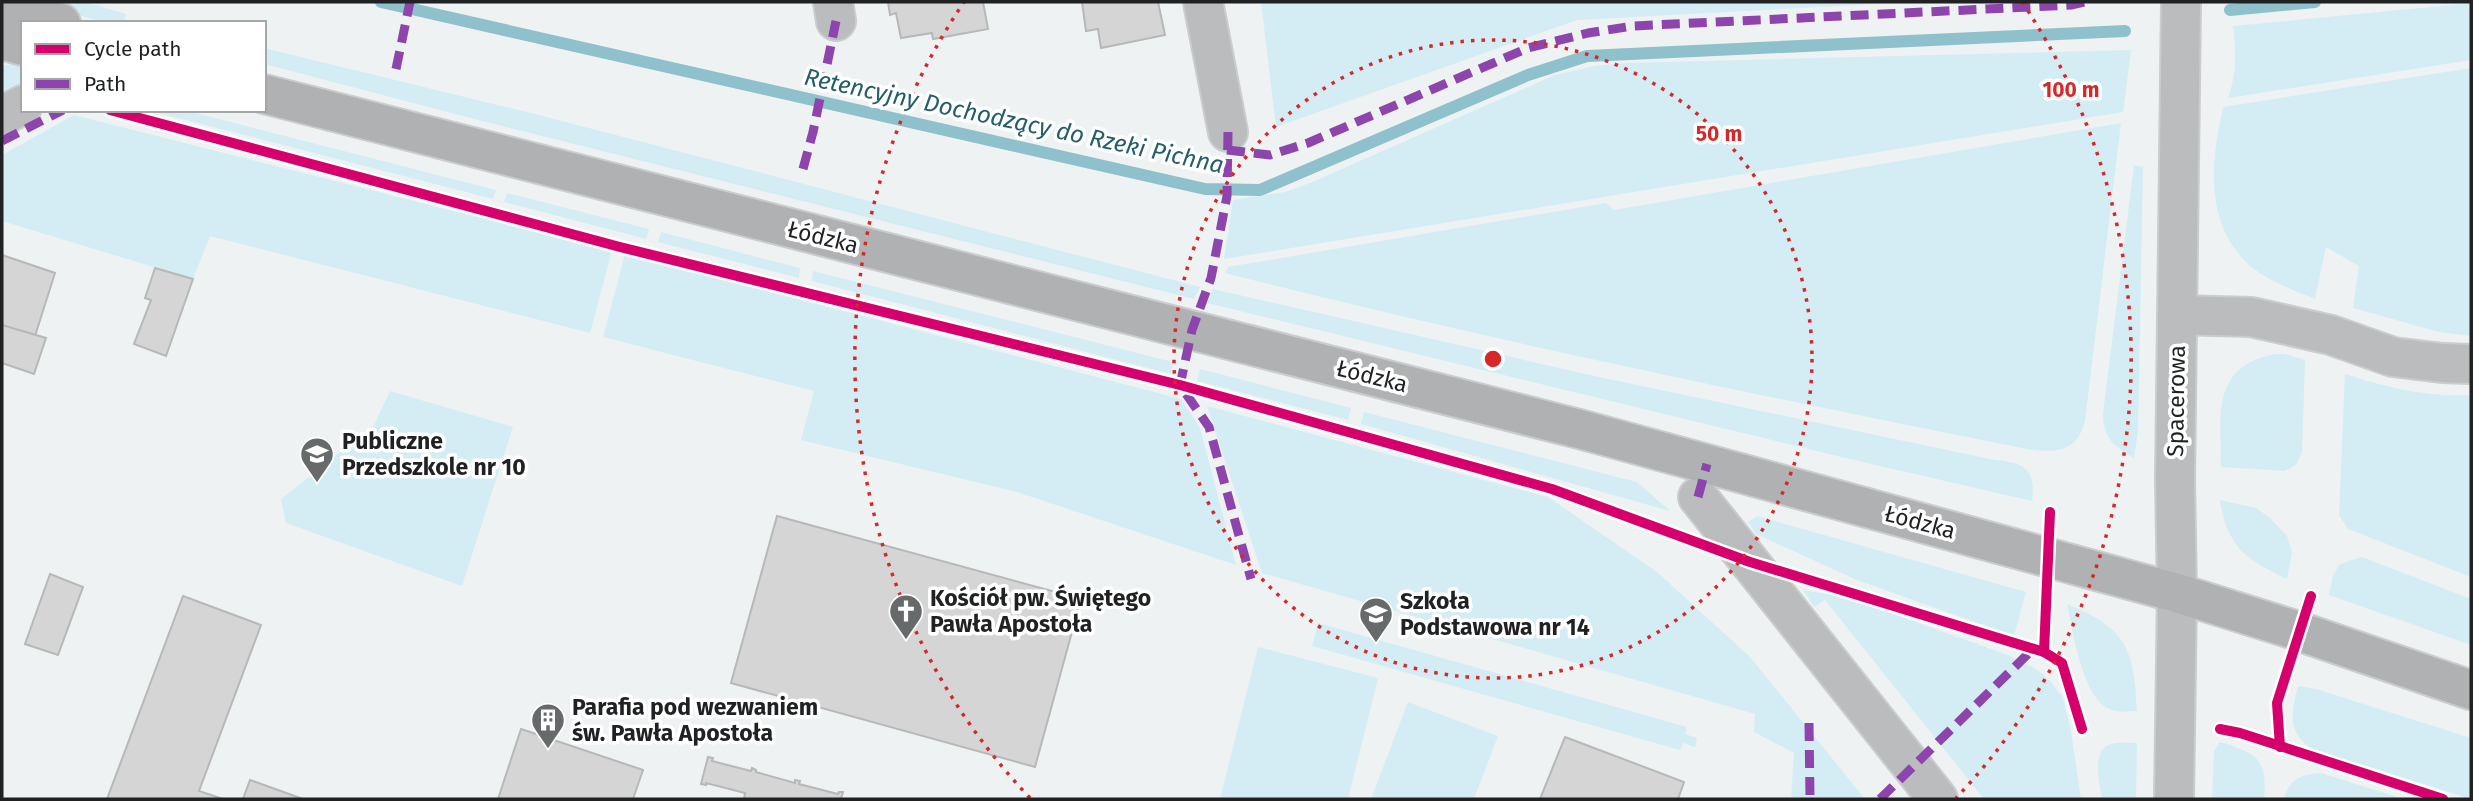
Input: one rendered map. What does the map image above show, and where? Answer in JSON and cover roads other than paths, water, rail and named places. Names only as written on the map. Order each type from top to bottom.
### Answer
[{"type":"main road","points":[[2,3],[55,21]]},
{"type":"main road","points":[[2,40],[21,45]]},
{"type":"main road","name":"Łódzka","points":[[266,95],[1583,430],[2177,593],[2471,690]]},
{"type":"street","points":[[1203,2],[1228,132]]},
{"type":"street","name":"Spacerowa","points":[[2174,799],[2181,2]]},
{"type":"street","points":[[2,116],[21,106]]},
{"type":"street","points":[[2177,315],[2251,317],[2331,335],[2393,357],[2471,365]]},
{"type":"street","points":[[1698,497],[1938,799]]},
{"type":"waterway","name":"Retencyjny Dochodzący do Rzeki Pichna","points":[[381,2],[1205,189],[1260,190],[1528,75],[1587,56],[2125,31]]},
{"type":"waterway","name":"Retencyjny Dochodzący do Rzeki Pichna","points":[[2230,10],[2315,2]]},
{"type":"place","name":"Publiczne Przedszkole nr 10","points":[[317,484]]},
{"type":"place","name":"Kościół pw. Świętego Pawła Apostoła","points":[[906,641]]},
{"type":"place","name":"Szkoła Podstawowa nr 14","points":[[1376,644]]},
{"type":"place","name":"Parafia pod wezwaniem św. Pawła Apostoła","points":[[548,750]]}]
